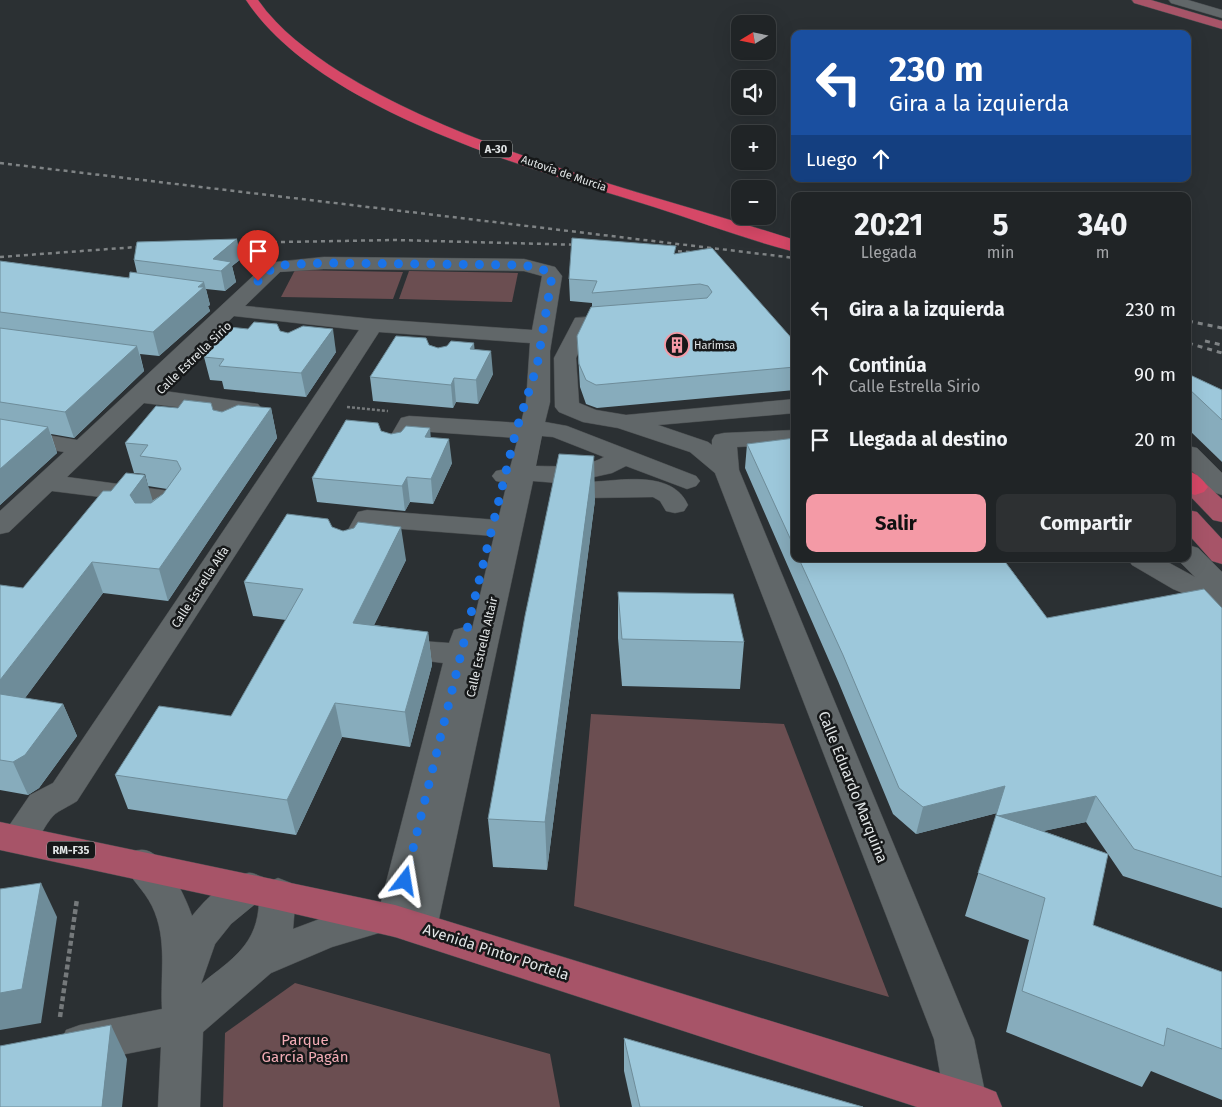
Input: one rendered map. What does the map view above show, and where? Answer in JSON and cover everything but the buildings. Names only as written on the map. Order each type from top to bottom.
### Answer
[{"type":"highway","name":"Autovía de Murcia","points":[[252,0],[274,28],[315,62],[356,87],[421,121],[571,175],[791,245]]},
{"type":"highway","name":"Autovía de Murcia","points":[[288,20],[319,47],[353,70],[440,115],[608,175],[731,212]]},
{"type":"highway","points":[[773,225],[791,231]]},
{"type":"main road","points":[[1138,0],[1222,25]]},
{"type":"main road","points":[[1156,0],[1222,19]]},
{"type":"main road","points":[[1191,483],[1222,514]]},
{"type":"main road","points":[[1191,521],[1222,555]]},
{"type":"main road","name":"Avenida Pintor Portela","points":[[9,838],[141,864],[397,922],[972,1105]]},
{"type":"street","points":[[1175,0],[1222,14]]},
{"type":"street","name":"Calle Estrella Sirio","points":[[0,545],[83,448],[145,396],[168,366],[228,312],[283,271],[296,265],[524,265],[548,271],[552,276]]},
{"type":"street","name":"Calle Estrella Altair","points":[[397,922],[471,655],[524,429],[540,351],[552,276]]},
{"type":"street","points":[[228,312],[373,325],[540,351]]},
{"type":"street","points":[[228,312],[296,334]]},
{"type":"street","name":"Calle Estrella Sirio","points":[[0,526],[55,483],[228,312]]},
{"type":"street","points":[[640,318],[582,322],[565,358],[567,407],[591,417],[622,421],[699,447],[726,470]]},
{"type":"street","name":"Calle Estrella Alfa","points":[[9,838],[42,805],[65,792],[373,325]]},
{"type":"street","points":[[457,348],[540,351]]},
{"type":"street","points":[[138,362],[168,366]]},
{"type":"street","points":[[145,396],[238,408],[225,433]]},
{"type":"street","points":[[622,421],[791,406]]},
{"type":"street","points":[[401,449],[421,424],[558,431],[687,481]]},
{"type":"street","points":[[0,434],[83,448]]},
{"type":"street","points":[[726,470],[724,440],[791,437]]},
{"type":"street","points":[[1191,456],[1222,487]]},
{"type":"street","points":[[561,476],[603,468],[624,457]]},
{"type":"street","name":"Calle Eduardo Marquina","points":[[726,470],[954,1039],[972,1105]]},
{"type":"street","points":[[513,474],[568,477],[578,488],[585,490],[650,489],[666,493],[673,498],[675,505]]},
{"type":"street","points":[[55,483],[162,498],[147,525]]},
{"type":"street","points":[[358,554],[384,520],[500,529]]},
{"type":"street","points":[[1191,557],[1222,588]]},
{"type":"street","points":[[1147,562],[1184,583],[1222,600]]},
{"type":"street","points":[[407,650],[471,655]]},
{"type":"street","points":[[141,864],[162,890],[170,904],[179,932],[183,959],[179,1107]]},
{"type":"street","points":[[182,1008],[196,942],[209,921],[225,905],[264,891],[278,924],[270,942],[257,961]]},
{"type":"street","points":[[53,1038],[182,1008],[257,961],[325,933],[397,922]]},
{"type":"path","points":[[53,1038],[77,899]]},
{"type":"green space","points":[[295,270],[403,272],[393,299],[281,297]]},
{"type":"green space","points":[[409,271],[518,273],[512,302],[399,299]]},
{"type":"green space","points":[[591,714],[784,724],[889,997],[574,906]]},
{"type":"green space","name":"Parque García Pagán","points":[[295,983],[550,1054],[560,1107],[223,1107],[225,1033]]},
{"type":"railway","points":[[0,163],[791,258]]},
{"type":"railway","points":[[225,243],[395,240],[584,245]]},
{"type":"railway","points":[[0,257],[150,246]]},
{"type":"railway","points":[[662,250],[702,253]]},
{"type":"railway","points":[[1191,322],[1222,328]]},
{"type":"railway","points":[[1205,341],[1222,345]]},
{"type":"railway","points":[[1191,344],[1222,353]]},
{"type":"place","name":"Harimsa","points":[[677,345]]},
{"type":"route","points":[[258,281],[274,267],[324,263],[524,265],[538,267],[548,271],[552,276],[537,366],[516,431],[405,881]]}]
